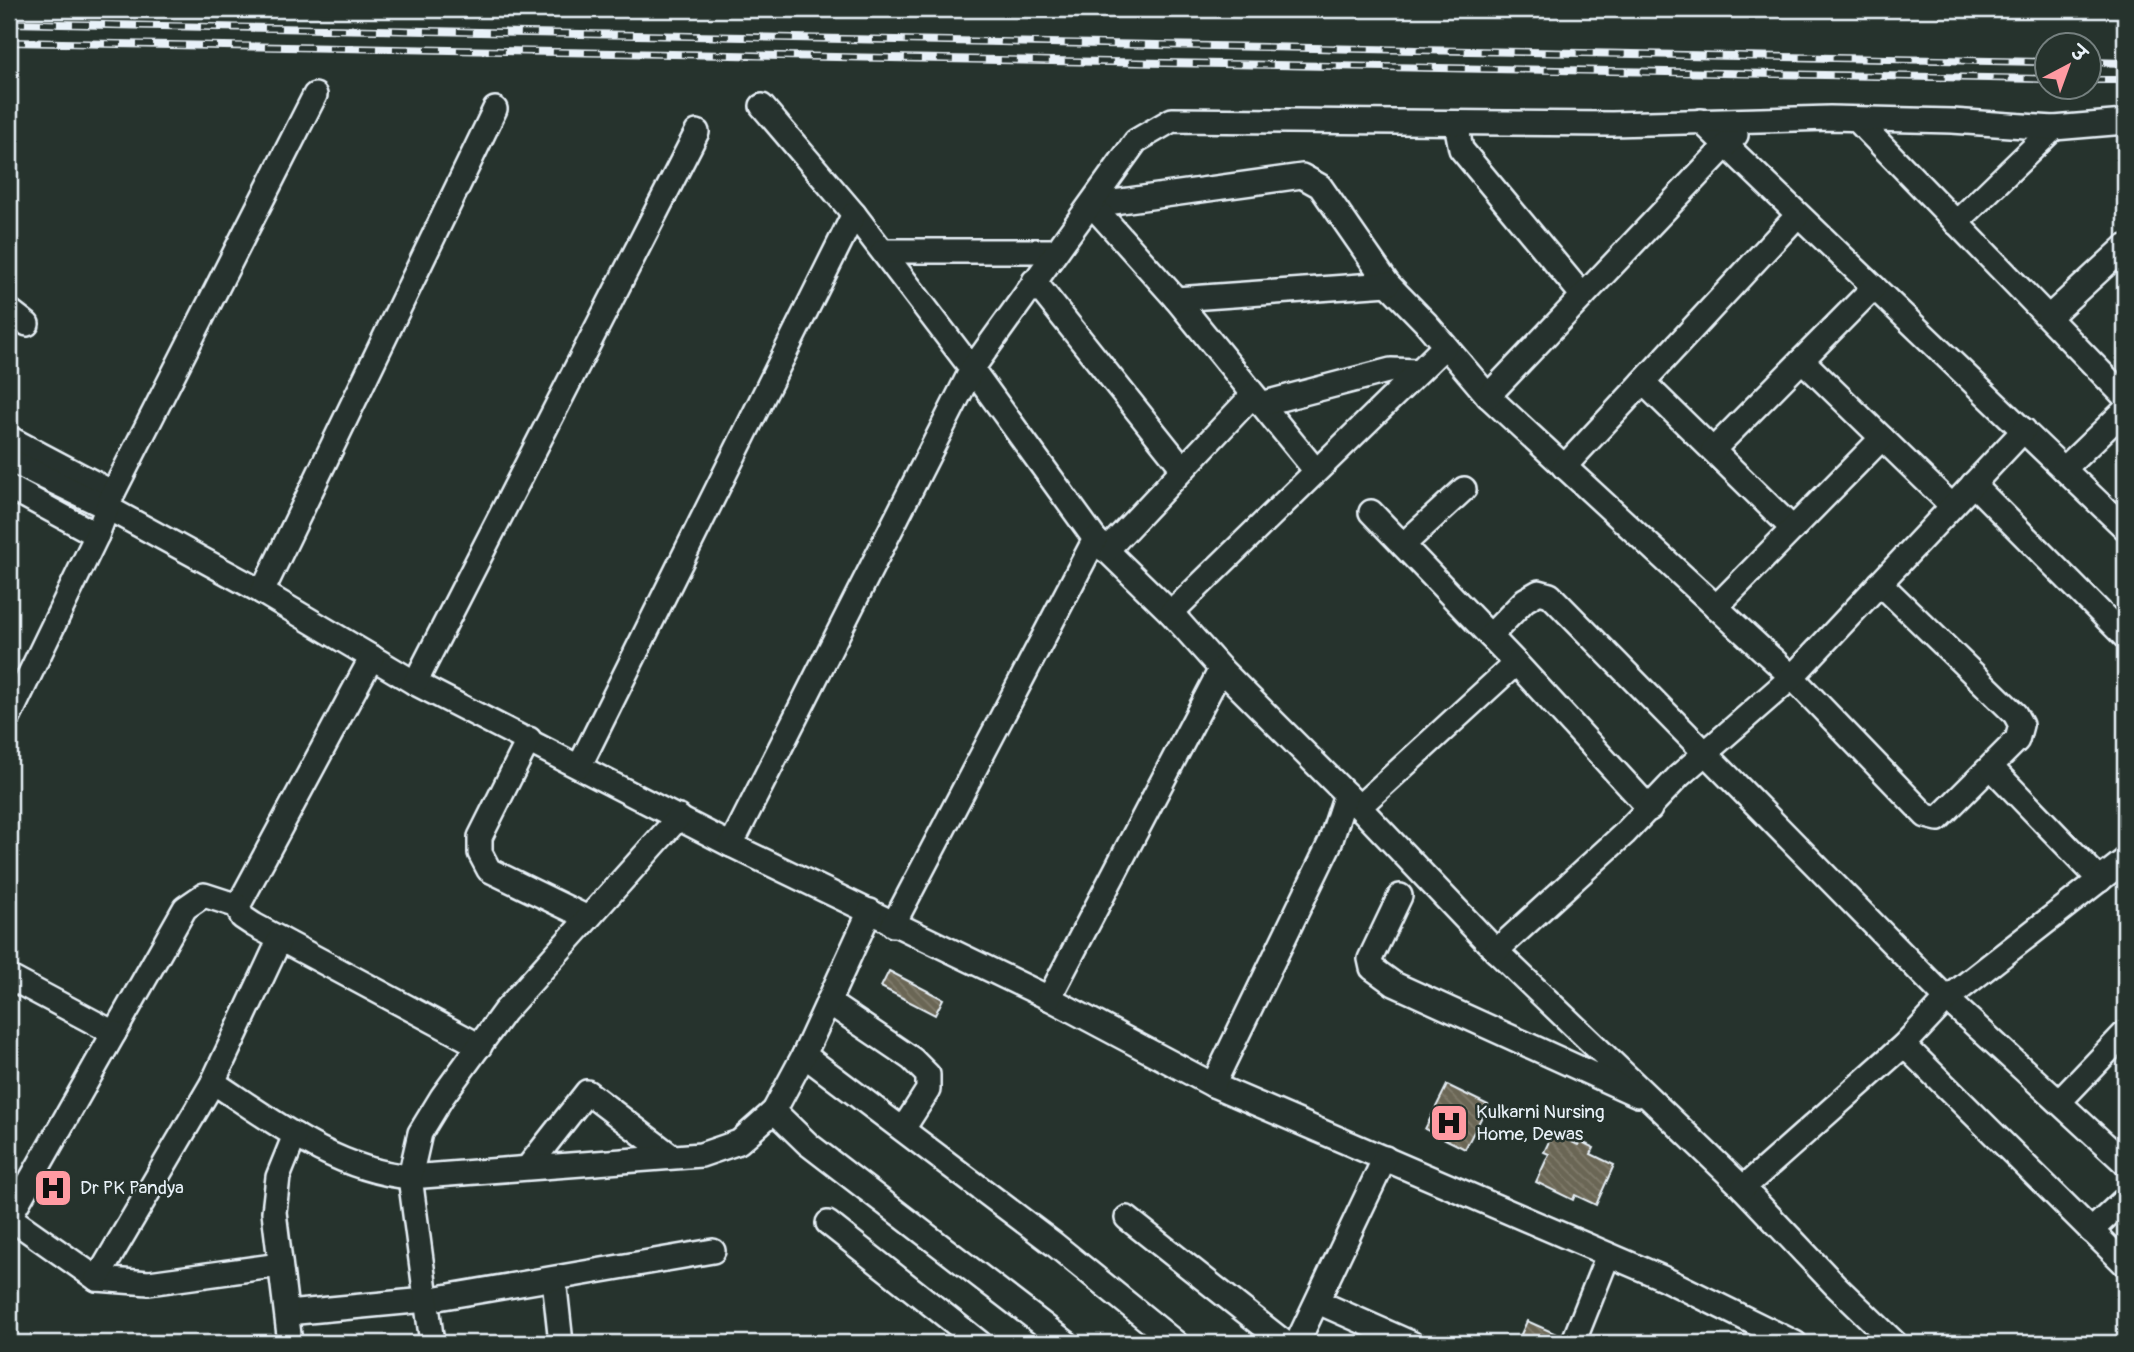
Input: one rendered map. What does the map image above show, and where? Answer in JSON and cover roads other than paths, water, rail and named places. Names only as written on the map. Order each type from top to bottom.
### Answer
[{"type":"street","points":[[9,717],[97,535],[111,500],[315,95]]},
{"type":"street","points":[[762,106],[855,214],[1101,545],[1353,800],[1496,951],[1743,1188],[1836,1286],[1895,1343]]},
{"type":"street","points":[[262,592],[495,109]]},
{"type":"street","points":[[1856,119],[2125,397]]},
{"type":"street","points":[[731,845],[972,369],[1136,141],[1172,120],[1456,122],[1856,119],[1952,121],[2054,128],[2125,122]]},
{"type":"street","points":[[1488,396],[1751,120]]},
{"type":"street","points":[[1701,121],[2125,528]]},
{"type":"street","points":[[1456,122],[1461,149],[1583,296]]},
{"type":"street","points":[[1956,223],[2054,128]]},
{"type":"street","points":[[415,683],[697,132]]},
{"type":"street","points":[[1092,205],[1303,176],[1320,186],[1388,284],[1488,396],[1791,677],[1926,816],[1937,819],[2017,740],[2021,725],[2015,714],[1880,583]]},
{"type":"street","points":[[1092,205],[1176,299],[1316,471]]},
{"type":"street","points":[[580,765],[855,214]]},
{"type":"street","points":[[1564,467],[1798,215]]},
{"type":"street","points":[[2049,317],[2125,247]]},
{"type":"street","points":[[883,251],[1056,251]]},
{"type":"street","points":[[1034,281],[1182,467]]},
{"type":"street","points":[[1176,299],[1388,284]]},
{"type":"street","points":[[1713,450],[1874,287]]},
{"type":"street","points":[[1171,613],[1445,346]]},
{"type":"street","points":[[1802,359],[1952,506]]},
{"type":"street","points":[[893,925],[1101,545],[1257,400],[1391,370],[1419,371]]},
{"type":"street","points":[[1643,382],[1793,529]]},
{"type":"street","points":[[2064,469],[2125,410]]},
{"type":"street","points":[[1496,951],[1650,809],[1704,754],[1791,677],[2024,430]]},
{"type":"street","points":[[9,438],[415,683],[580,765],[731,845],[1049,998],[1213,1084],[1608,1255],[1795,1343]]},
{"type":"street","points":[[1716,607],[1882,438]]},
{"type":"street","points":[[9,460],[80,496],[111,500]]},
{"type":"street","points":[[1973,484],[2125,637]]},
{"type":"street","points":[[9,487],[97,535]]},
{"type":"street","points":[[1403,545],[1464,489]]},
{"type":"street","points":[[1371,512],[1516,663],[1650,809]]},
{"type":"street","points":[[1490,636],[1525,600],[1539,592],[1550,595],[1621,664],[1704,754],[1947,999],[2125,1163]]},
{"type":"street","points":[[237,905],[372,657]]},
{"type":"street","points":[[1213,1084],[1353,800],[1516,663]]},
{"type":"street","points":[[1049,998],[1221,669]]},
{"type":"street","points":[[529,739],[480,837],[480,853],[489,870],[588,918]]},
{"type":"street","points":[[1991,767],[2100,880]]},
{"type":"street","points":[[432,1343],[410,1177],[420,1133],[442,1097],[504,1012],[679,817]]},
{"type":"street","points":[[1743,1188],[1904,1045],[1947,999],[2125,861]]},
{"type":"street","points":[[237,905],[204,895],[185,908],[9,1217],[97,1279],[149,1283],[281,1265]]},
{"type":"street","points":[[1400,896],[1370,959],[1372,968],[1394,984],[1651,1101]]},
{"type":"street","points":[[237,905],[242,917],[480,1046]]},
{"type":"street","points":[[213,1083],[341,1161],[385,1175],[410,1177],[701,1155],[738,1142],[774,1111],[804,1055],[870,911]]},
{"type":"street","points":[[97,1279],[213,1083],[280,939]]},
{"type":"street","points":[[9,977],[114,1033]]},
{"type":"street","points":[[828,1002],[912,1059],[928,1075],[928,1090],[903,1129]]},
{"type":"street","points":[[2060,1101],[2125,1033]]},
{"type":"street","points":[[1904,1045],[2125,1264]]},
{"type":"street","points":[[804,1055],[1054,1244],[1176,1343]]},
{"type":"street","points":[[528,1167],[587,1093],[671,1156]]},
{"type":"street","points":[[774,1111],[808,1144],[1067,1343]]},
{"type":"street","points":[[290,1343],[274,1212],[278,1177],[295,1135]]},
{"type":"street","points":[[1297,1343],[1385,1158]]},
{"type":"street","points":[[2091,1231],[2125,1199]]},
{"type":"street","points":[[1127,1217],[1285,1343]]},
{"type":"street","points":[[828,1223],[972,1340]]},
{"type":"street","points":[[286,1313],[426,1300],[713,1251]]},
{"type":"street","points":[[1573,1343],[1608,1255]]},
{"type":"street","points":[[554,1279],[561,1343]]},
{"type":"street","points":[[1318,1302],[1411,1343]]},
{"type":"railway","points":[[9,23],[2032,62]]},
{"type":"railway","points":[[9,42],[2032,79]]},
{"type":"railway","points":[[2102,62],[2125,63]]},
{"type":"railway","points":[[2102,80],[2125,80]]},
{"type":"place","name":"Kulkarni Nursing Home, Dewas","points":[[1449,1123]]},
{"type":"place","name":"Dr PK Pandya","points":[[53,1188]]}]
